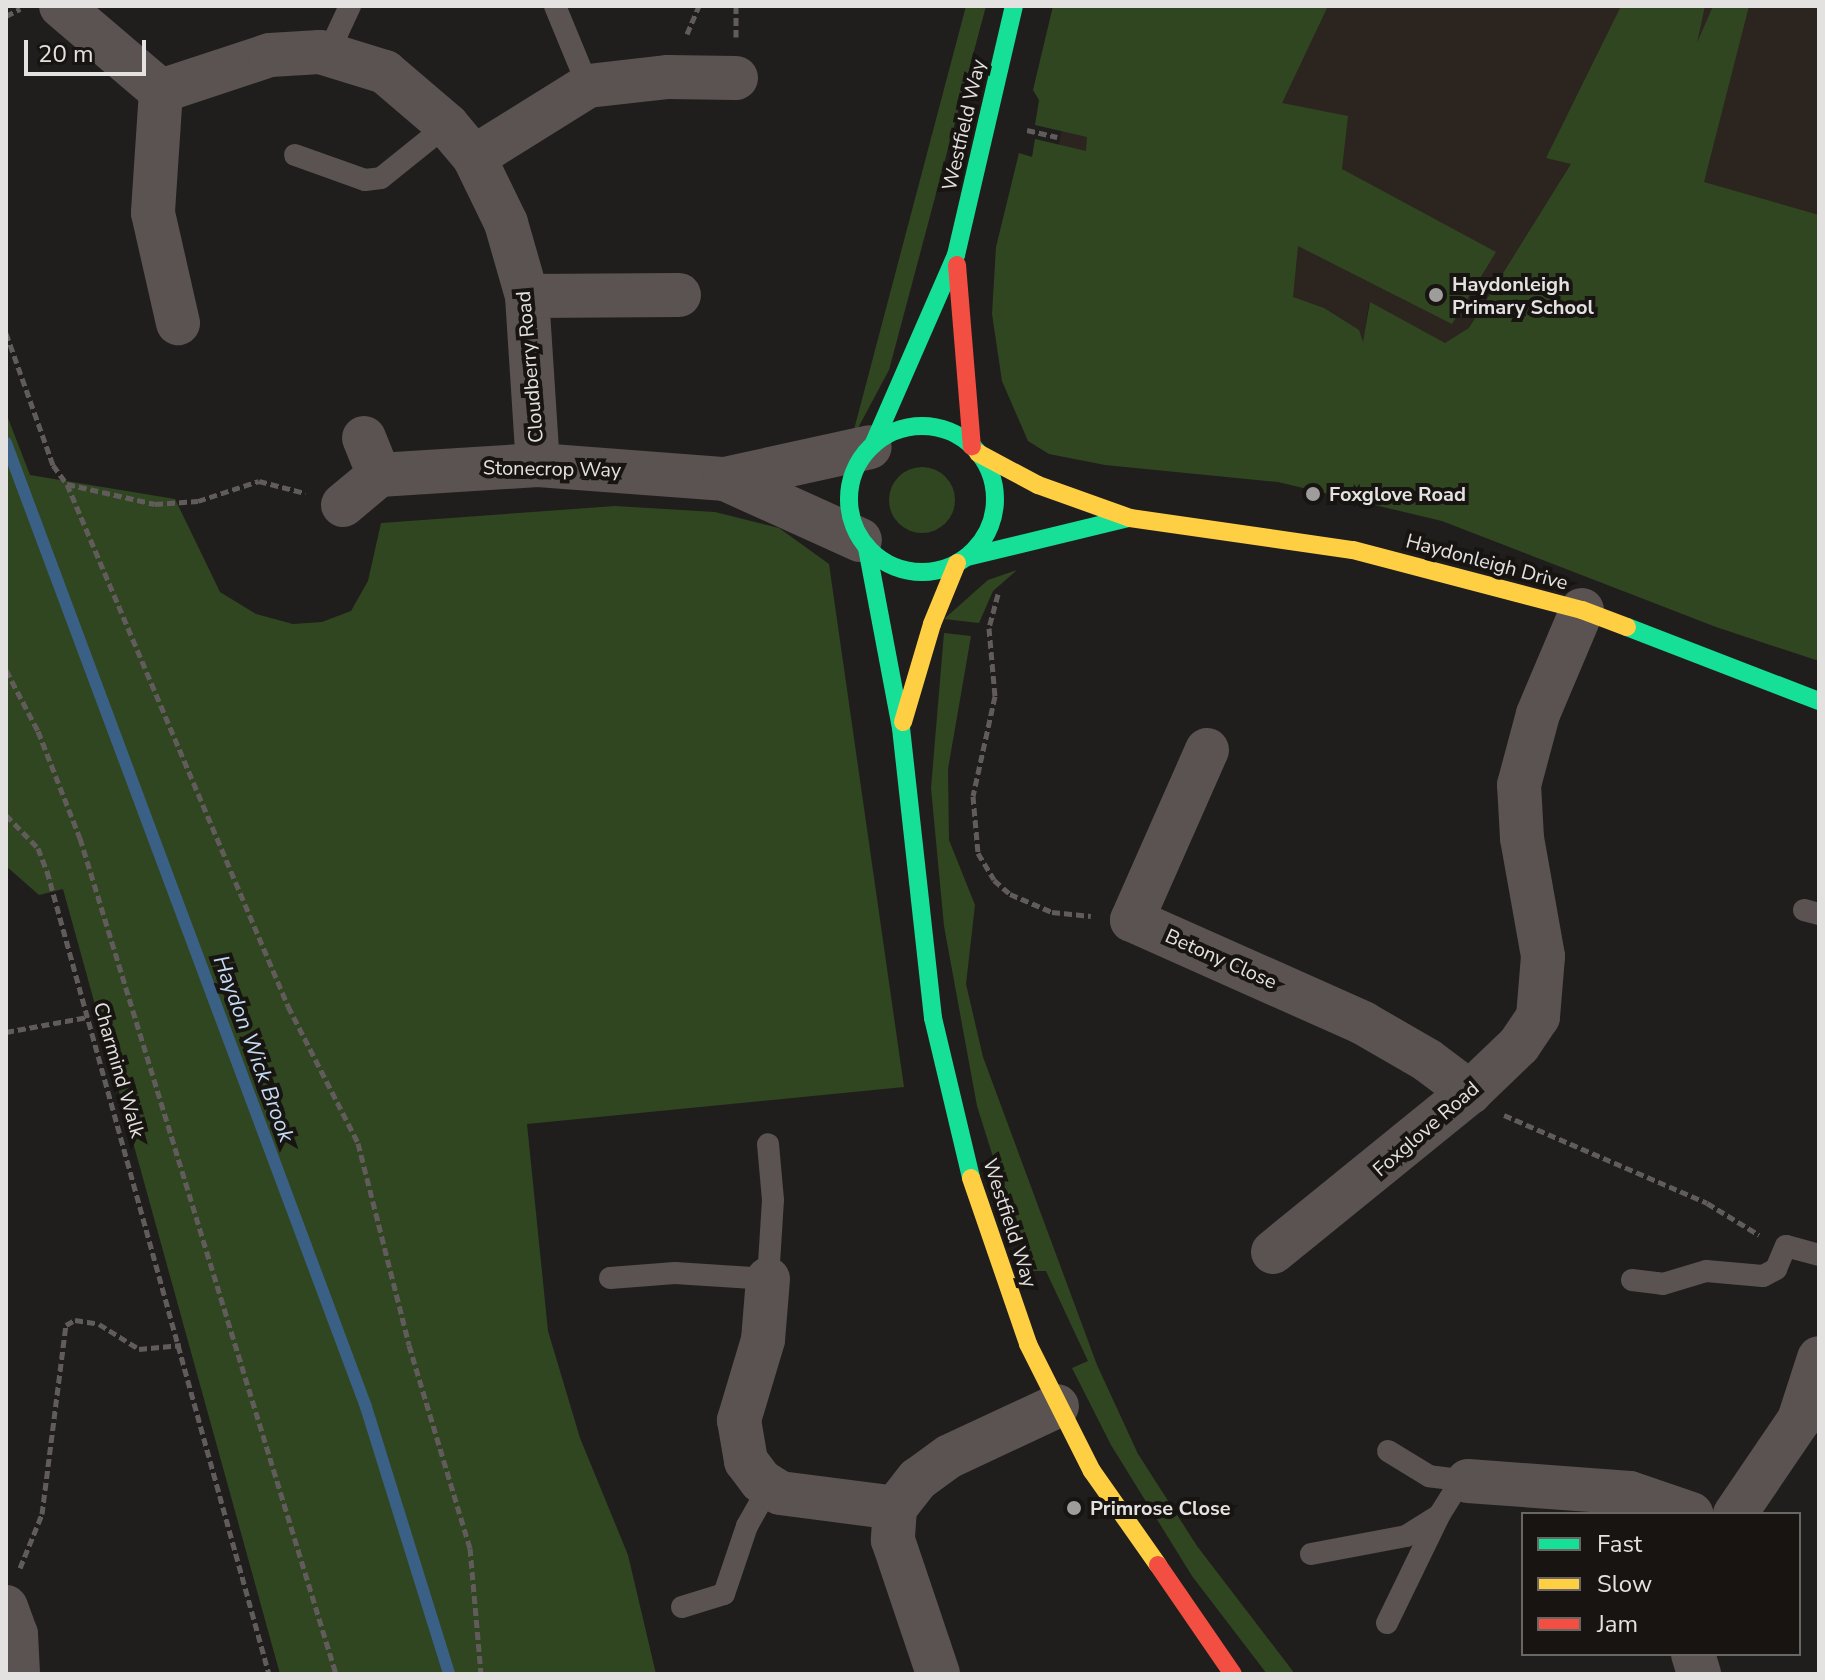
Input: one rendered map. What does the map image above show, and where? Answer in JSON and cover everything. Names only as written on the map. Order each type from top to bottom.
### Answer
[{"type":"main road","name":"Westfield Way","points":[[1014,6],[956,255],[872,446],[860,460],[849,492],[864,544],[901,728],[933,1018],[958,1129],[1002,1276],[1057,1406],[1119,1517],[1233,1674]]},
{"type":"main road","name":"Westfield Way","points":[[901,728],[932,624],[962,560],[987,532],[994,508],[993,482],[975,450],[956,255]]},
{"type":"main road","points":[[872,446],[896,430],[923,426],[949,432],[975,450]]},
{"type":"main road","name":"Haydonleigh Drive","points":[[975,450],[1038,485],[1130,518],[1353,550],[1582,610],[1819,701]]},
{"type":"main road","name":"Haydonleigh Drive","points":[[962,560],[1130,518]]},
{"type":"main road","points":[[864,544],[882,561],[909,571],[939,571],[962,560]]},
{"type":"street","points":[[82,15],[161,91],[153,213],[178,323]]},
{"type":"street","name":"Cloudberry Road","points":[[161,91],[270,55],[338,54],[385,72],[461,141],[506,223],[527,296],[538,465]]},
{"type":"street","points":[[461,141],[588,86],[668,77],[736,75]]},
{"type":"street","points":[[527,296],[679,295]]},
{"type":"street","name":"Stonecrop Way","points":[[343,505],[371,456],[725,479],[872,446]]},
{"type":"street","name":"Stonecrop Way","points":[[725,479],[864,544]]},
{"type":"street","name":"Foxglove Road","points":[[1273,1252],[1470,1092],[1519,1045],[1538,1017],[1543,956],[1519,816],[1519,785],[1538,714],[1582,610]]},
{"type":"street","points":[[1132,920],[1207,750]]},
{"type":"street","name":"Betony Close","points":[[1132,920],[1363,1023],[1427,1060],[1470,1092]]},
{"type":"street","points":[[768,1279],[763,1340],[738,1434],[746,1461],[769,1487],[789,1495],[895,1508]]},
{"type":"street","points":[[1736,1512],[1799,1420],[1819,1358]]},
{"type":"street","points":[[938,1674],[893,1540],[895,1508],[918,1479],[950,1456],[1057,1406]]},
{"type":"street","points":[[1468,1481],[1630,1493],[1685,1512]]},
{"type":"street","points":[[12,1590],[18,1674]]},
{"type":"lane","points":[[338,54],[336,36],[350,6]]},
{"type":"lane","points":[[555,6],[588,86]]},
{"type":"lane","points":[[295,155],[365,180],[381,178],[461,141]]},
{"type":"lane","points":[[610,1278],[675,1273],[768,1279],[773,1200],[768,1144]]},
{"type":"lane","points":[[1632,1280],[1663,1284],[1706,1271],[1763,1276],[1776,1269],[1786,1246],[1819,1255]]},
{"type":"lane","points":[[1388,1451],[1429,1476],[1468,1481]]},
{"type":"lane","points":[[1387,1623],[1440,1514],[1456,1488],[1468,1481]]},
{"type":"lane","points":[[682,1607],[724,1594],[741,1540],[769,1487]]},
{"type":"lane","points":[[1311,1554],[1406,1536],[1440,1514]]},
{"type":"path","points":[[736,6],[736,75]]},
{"type":"path","points":[[6,333],[53,465],[67,484],[288,1006],[358,1143],[409,1345],[470,1548],[481,1674]]},
{"type":"path","points":[[67,484],[130,501],[175,505],[274,482],[343,505]]},
{"type":"path","points":[[1009,586],[998,594],[989,628],[995,696],[973,796],[978,853],[994,880],[1037,907],[1132,920]]},
{"type":"path","points":[[6,670],[38,731],[80,838],[336,1674]]},
{"type":"path","name":"Charmind Walk","points":[[6,815],[38,848],[181,1345],[269,1674]]},
{"type":"path","points":[[6,1032],[88,1017]]},
{"type":"path","points":[[1470,1092],[1503,1115],[1694,1197],[1786,1246]]},
{"type":"path","points":[[12,1590],[42,1514],[66,1325],[75,1320],[99,1324],[139,1349],[181,1345]]},
{"type":"shaded area","name":"Haydonleigh Primary School","points":[[1082,6],[1819,6],[1819,579],[1369,302],[1363,344],[1036,284]]},
{"type":"green space","points":[[966,6],[986,6],[889,370],[851,441]]},
{"type":"green space","name":"Haydonleigh Primary School","points":[[1053,6],[1328,6],[1282,103],[1348,116],[1342,169],[1496,252],[1452,324],[1298,246],[1293,297],[1324,308],[1359,330],[1363,342],[1370,302],[1445,343],[1469,328],[1571,164],[1546,158],[1621,6],[1705,6],[1697,43],[1713,6],[1749,6],[1704,182],[1819,215],[1819,661],[1716,627],[1442,521],[1278,482],[1105,465],[1049,454],[1028,441],[1002,381],[992,314],[996,247],[1019,153],[1032,157],[1035,139],[1086,151],[1087,137],[1035,125],[1039,100],[1033,90]]},
{"type":"green space","points":[[6,413],[30,475],[175,499],[220,592],[256,614],[293,624],[322,622],[351,611],[368,581],[381,523],[615,506],[715,512],[779,528],[829,564],[904,1087],[527,1124],[548,1331],[580,1438],[628,1555],[656,1674],[280,1674],[63,889],[39,895],[6,866]]},
{"type":"green space","points":[[922,467],[935,470],[945,477],[952,487],[955,500],[952,513],[945,523],[935,530],[922,533],[909,530],[899,523],[892,513],[889,500],[892,487],[899,477],[909,470]]},
{"type":"green space","points":[[1017,570],[993,591],[979,623],[944,619],[988,580]]},
{"type":"green space","points":[[944,633],[971,636],[948,769],[949,840],[975,905],[966,984],[983,1057],[1097,1365],[1138,1454],[1197,1546],[1295,1674],[1267,1674],[1192,1576],[1111,1445],[1072,1368],[1088,1361],[1046,1271],[1029,1271],[977,1106],[944,926],[931,788]]},
{"type":"waterway","name":"Haydon Wick Brook","points":[[6,443],[366,1407],[449,1674]]},
{"type":"traffic: fast","points":[[873,445],[956,255],[1014,6]]},
{"type":"traffic: fast","points":[[922,426],[950,432],[974,447],[989,471],[995,499],[989,527],[974,551],[950,566],[922,572],[894,566],[870,551],[855,527],[849,499],[855,471],[870,447],[894,432],[922,426]]},
{"type":"traffic: fast","points":[[967,557],[1128,518]]},
{"type":"traffic: fast","points":[[867,548],[901,728],[933,1018],[971,1178]]},
{"type":"traffic: fast","points":[[1627,627],[1819,701]]},
{"type":"traffic: slow","points":[[978,453],[1038,485],[1130,518],[1353,550],[1582,610],[1627,627]]},
{"type":"traffic: slow","points":[[903,722],[932,624],[957,563]]},
{"type":"traffic: slow","points":[[971,1178],[1028,1344],[1092,1471],[1158,1565]]},
{"type":"traffic: jam","points":[[957,265],[972,446]]},
{"type":"traffic: jam","points":[[1158,1565],[1233,1674]]},
{"type":"place","name":"Haydonleigh Primary School","points":[[1436,295]]},
{"type":"place","name":"Foxglove Road","points":[[1313,494]]},
{"type":"place","name":"Primrose Close","points":[[1074,1508]]}]
